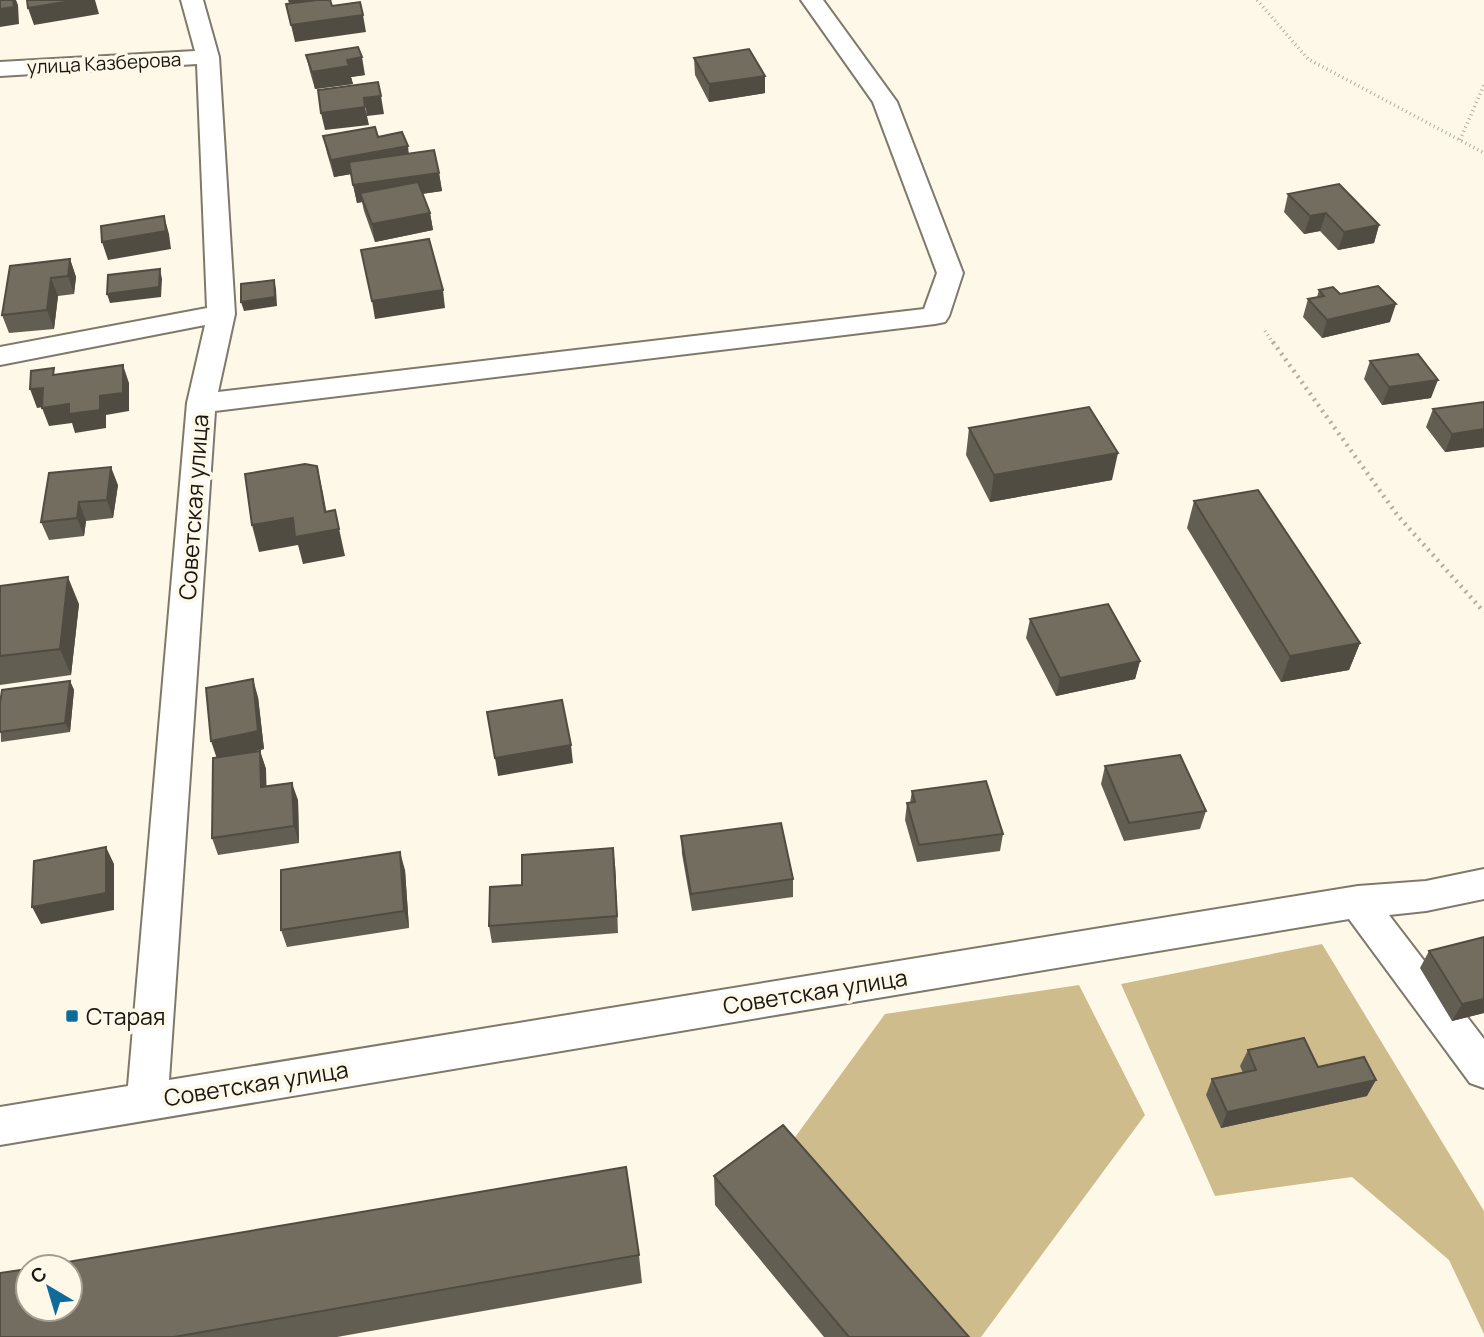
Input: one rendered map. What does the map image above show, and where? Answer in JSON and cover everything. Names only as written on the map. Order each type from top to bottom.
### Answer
[{"type":"street","name":"Советская улица","points":[[147,1101],[201,403],[221,314],[208,57],[192,0]]},
{"type":"street","points":[[201,403],[936,316],[950,272],[885,102],[812,0]]},
{"type":"street","name":"улица Казберова","points":[[0,69],[208,57]]},
{"type":"street","points":[[0,356],[221,314]]},
{"type":"street","name":"Советская улица","points":[[0,1126],[1358,902],[1426,896],[1484,884]]},
{"type":"street","points":[[1358,902],[1484,1070]]},
{"type":"path","points":[[1257,0],[1308,59],[1484,153]]},
{"type":"path","points":[[1460,140],[1484,85]]},
{"type":"path","points":[[1265,331],[1398,516],[1484,612]]},
{"type":"shaded area","points":[[1322,944],[1484,1211],[1484,1334],[1449,1260],[1352,1177],[1215,1196],[1121,984]]},
{"type":"shaded area","points":[[1079,985],[1145,1115],[981,1337],[940,1337],[782,1155],[885,1014]]},
{"type":"building","points":[[0,0],[13,0],[14,7],[0,9]]},
{"type":"building","points":[[27,0],[77,0],[28,8]]},
{"type":"building","points":[[330,0],[332,6],[360,2],[363,15],[291,25],[286,4]]},
{"type":"building","points":[[358,47],[362,57],[347,60],[349,66],[312,72],[306,55]]},
{"type":"building","points":[[749,49],[765,76],[709,84],[694,58]]},
{"type":"building","points":[[378,82],[381,96],[364,98],[365,107],[321,113],[318,90]]},
{"type":"building","points":[[375,127],[378,137],[402,132],[408,146],[331,160],[323,136]]},
{"type":"building","points":[[434,150],[439,173],[353,185],[349,162]]},
{"type":"building","points":[[418,182],[430,213],[372,224],[360,193]]},
{"type":"building","points":[[1339,184],[1379,225],[1344,232],[1326,213],[1310,216],[1288,194]]},
{"type":"building","points":[[164,216],[166,231],[102,242],[101,226]]},
{"type":"building","points":[[429,239],[443,290],[372,301],[361,250]]},
{"type":"building","points":[[70,259],[68,276],[51,278],[47,310],[2,315],[10,266]]},
{"type":"building","points":[[160,269],[159,287],[107,294],[108,275]]},
{"type":"building","points":[[274,280],[275,297],[241,302],[241,284]]},
{"type":"building","points":[[1378,286],[1396,304],[1327,320],[1308,299],[1324,296],[1319,290],[1333,287],[1340,294]]},
{"type":"building","points":[[1418,354],[1438,380],[1389,387],[1370,361]]},
{"type":"building","points":[[123,365],[123,393],[100,396],[100,410],[69,414],[69,404],[42,408],[43,388],[30,389],[31,371],[54,368],[53,375]]},
{"type":"building","points":[[1484,402],[1484,429],[1452,434],[1433,409]]},
{"type":"building","points":[[1089,407],[1118,453],[994,475],[969,428]]},
{"type":"building","points":[[305,464],[317,466],[325,512],[335,510],[339,529],[295,537],[293,518],[252,525],[245,474]]},
{"type":"building","points":[[111,467],[107,500],[79,502],[77,518],[41,522],[49,473]]},
{"type":"building","points":[[1258,490],[1360,643],[1290,656],[1194,501]]},
{"type":"building","points":[[68,577],[60,649],[0,656],[0,586]]},
{"type":"building","points":[[1108,604],[1140,661],[1060,678],[1030,619]]},
{"type":"building","points":[[253,679],[258,731],[211,741],[206,688]]},
{"type":"building","points":[[70,681],[65,723],[0,732],[2,690]]},
{"type":"building","points":[[562,700],[571,745],[495,758],[487,712]]},
{"type":"building","points":[[260,751],[261,787],[292,783],[294,826],[212,838],[213,758]]},
{"type":"building","points":[[1180,755],[1206,811],[1129,823],[1105,766]]},
{"type":"building","points":[[986,781],[1003,834],[919,845],[907,803],[915,802],[912,791]]},
{"type":"building","points":[[781,823],[793,879],[691,894],[681,836]]},
{"type":"building","points":[[106,847],[106,893],[32,907],[34,861]]},
{"type":"building","points":[[613,848],[617,916],[489,926],[490,887],[522,885],[522,855]]},
{"type":"building","points":[[400,852],[404,911],[281,930],[281,870]]},
{"type":"building","points":[[1484,937],[1484,999],[1462,1004],[1429,951]]},
{"type":"building","points":[[1304,1038],[1318,1067],[1364,1057],[1376,1080],[1227,1112],[1212,1079],[1256,1070],[1248,1050]]},
{"type":"building","points":[[783,1125],[969,1337],[849,1337],[714,1176]]},
{"type":"building","points":[[626,1167],[639,1255],[174,1337],[0,1337],[0,1273],[14,1271],[14,1323],[84,1323],[84,1259]]},
{"type":"place","name":"Старая","points":[[72,1016]]}]
